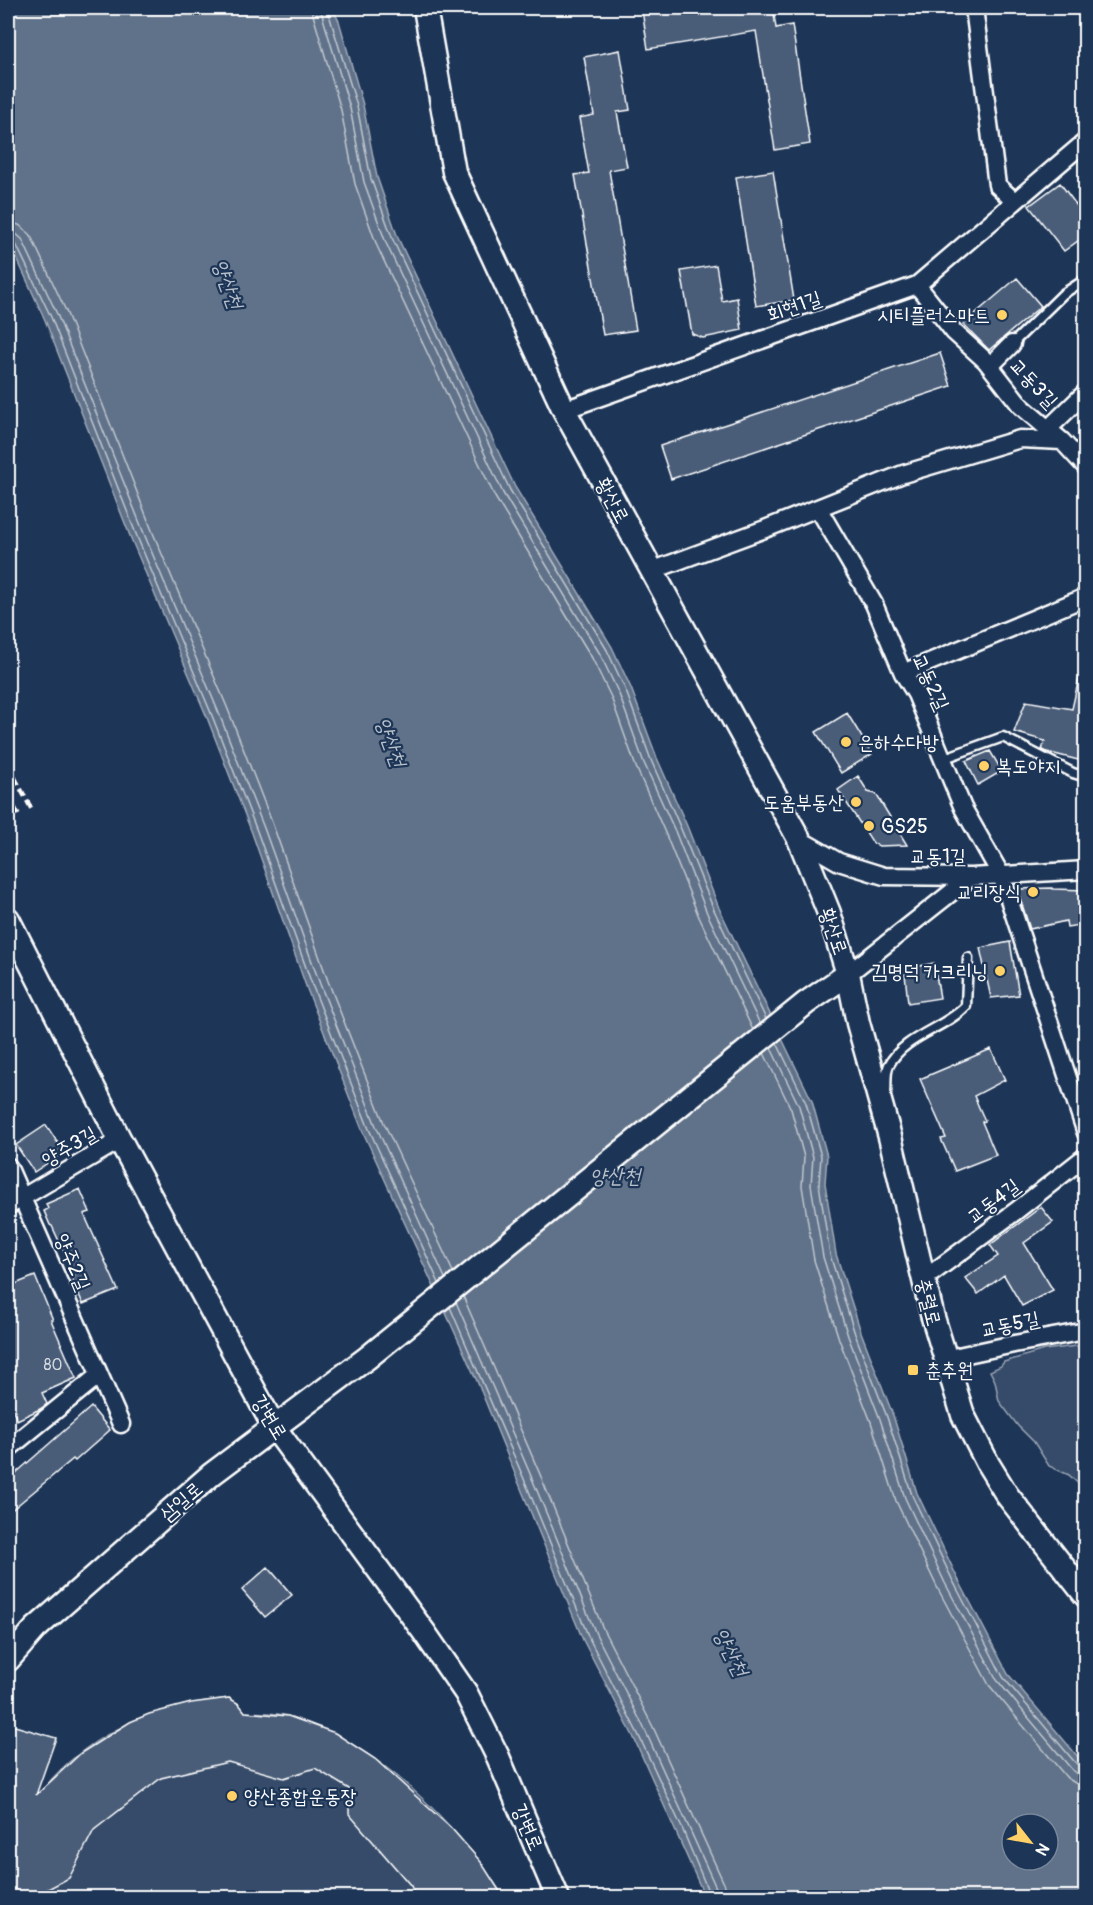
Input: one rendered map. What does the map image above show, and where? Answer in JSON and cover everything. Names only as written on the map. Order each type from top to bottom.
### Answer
[{"type":"main road","name":"황산로","points":[[425,8],[454,172],[564,410],[799,839],[829,913],[848,974]]},
{"type":"main road","name":"강변로","points":[[8,919],[120,1140],[274,1427],[466,1693],[498,1757],[558,1898]]},
{"type":"main road","name":"삼일로","points":[[8,1660],[34,1629],[212,1474],[373,1353],[806,1003],[848,974]]},
{"type":"main road","name":"충렬로","points":[[848,974],[858,1023],[944,1359],[963,1415],[988,1464],[1014,1504],[1086,1596]]},
{"type":"street","points":[[974,8],[997,184],[1014,201]]},
{"type":"street","name":"회현1길","points":[[564,410],[917,285],[1086,141]]},
{"type":"street","name":"교동3길","points":[[917,285],[954,332],[990,366],[1021,406],[1062,441],[1086,467]]},
{"type":"street","name":"교동3길","points":[[990,366],[1012,344]]},
{"type":"street","name":"교동3길","points":[[1048,429],[1086,392]]},
{"type":"street","points":[[651,571],[903,474],[1020,439],[1062,441]]},
{"type":"street","name":"교동2길","points":[[818,508],[874,604],[903,673],[916,694],[963,808],[1001,875],[1086,1132]]},
{"type":"street","points":[[903,673],[1086,597]]},
{"type":"street","name":"교동1길","points":[[799,839],[839,862],[873,874],[971,877],[1086,870]]},
{"type":"street","points":[[848,974],[971,877]]},
{"type":"street","name":"양주3길","points":[[8,1206],[120,1140]]},
{"type":"street","name":"교동4길","points":[[924,1279],[1086,1156]]},
{"type":"street","name":"양주2길","points":[[8,1166],[121,1424]]},
{"type":"street","name":"교동5길","points":[[944,1359],[1086,1331]]},
{"type":"street","points":[[9,1442],[99,1375]]},
{"type":"lane","name":"교동3길","points":[[1012,344],[1063,294],[1086,279]]},
{"type":"lane","points":[[942,759],[1003,737],[1073,773],[1086,777]]},
{"type":"lane","points":[[884,1120],[888,1067],[903,1048],[955,1018],[966,1006],[968,958]]},
{"type":"shaded area","points":[[1086,1345],[1085,1490],[1069,1475],[1049,1466],[1034,1442],[999,1401],[995,1381],[990,1371],[1004,1362],[1044,1350]]},
{"type":"shaded area","name":"양산종합운동장","points":[[229,1698],[239,1704],[245,1712],[286,1715],[324,1730],[355,1746],[384,1766],[438,1814],[462,1841],[504,1897],[8,1898],[7,1870],[15,1846],[48,1784],[69,1762],[89,1746],[132,1722],[179,1706]]},
{"type":"water","name":"양산천","points":[[8,8],[332,8],[339,21],[363,105],[377,177],[398,238],[515,487],[612,647],[631,688],[657,758],[719,908],[812,1101],[827,1156],[825,1183],[836,1254],[861,1332],[893,1415],[917,1493],[957,1577],[1008,1674],[1085,1765],[1085,1897],[705,1897],[633,1736],[583,1640],[477,1381],[363,1132],[307,989],[252,833],[206,715],[132,541],[45,320],[8,239]]},
{"type":"building","points":[[773,8],[776,28],[792,25],[810,144],[775,150],[756,31],[648,49],[642,10]]},
{"type":"building","points":[[620,50],[630,110],[617,112],[627,167],[609,170],[636,330],[603,335],[575,175],[589,173],[579,118],[594,115],[584,57]]},
{"type":"building","points":[[773,171],[794,300],[756,306],[736,177]]},
{"type":"building","points":[[1060,183],[1086,218],[1086,235],[1064,251],[1029,206]]},
{"type":"building","points":[[716,265],[722,301],[737,298],[742,330],[703,338],[692,334],[681,271]]},
{"type":"building","name":"시티플러스마트","points":[[1017,278],[1041,306],[989,350],[963,324]]},
{"type":"building","points":[[940,353],[951,386],[671,479],[660,446]]},
{"type":"building","points":[[1079,678],[1086,678],[1086,762],[1042,750],[1045,741],[1014,732],[1026,701],[1072,709]]},
{"type":"building","points":[[847,713],[872,754],[841,773],[816,732]]},
{"type":"building","name":"복도야지","points":[[990,751],[1002,771],[978,785],[966,761]]},
{"type":"building","points":[[858,776],[868,792],[876,794],[907,845],[879,846],[873,843],[838,790]]},
{"type":"building","points":[[1017,889],[1086,890],[1086,924],[1067,927],[1066,921],[1030,929]]},
{"type":"building","name":"김명덕 카크리닝","points":[[1010,942],[1019,995],[991,998],[980,948]]},
{"type":"building","points":[[934,963],[940,998],[908,1003],[905,974],[911,968]]},
{"type":"building","points":[[991,1049],[1005,1080],[974,1096],[996,1155],[955,1171],[941,1139],[946,1138],[920,1079]]},
{"type":"building","points":[[46,1125],[64,1152],[34,1172],[16,1145]]},
{"type":"building","points":[[80,1189],[90,1212],[84,1214],[118,1290],[83,1304],[72,1278],[75,1276],[44,1211],[48,1209],[46,1204]]},
{"type":"building","points":[[1041,1207],[1053,1222],[1024,1243],[1053,1290],[1022,1306],[1004,1275],[978,1294],[965,1278],[998,1256],[990,1245]]},
{"type":"building","points":[[35,1276],[76,1378],[42,1393],[47,1404],[17,1420],[8,1399],[8,1287]]},
{"type":"building","points":[[91,1407],[110,1430],[75,1461],[73,1459],[8,1513],[8,1480]]},
{"type":"building","points":[[268,1567],[292,1595],[265,1617],[242,1590]]},
{"type":"building","points":[[229,1698],[239,1704],[245,1712],[288,1716],[335,1733],[375,1759],[452,1829],[481,1862],[504,1898],[416,1898],[411,1886],[349,1814],[349,1789],[315,1768],[284,1778],[228,1762],[161,1778],[94,1830],[69,1878],[44,1891],[43,1898],[8,1898],[8,1724],[56,1738],[36,1795],[81,1753],[130,1722],[149,1714],[191,1703]]},
{"type":"railway","points":[[8,765],[32,810]]},
{"type":"railway","points":[[8,795],[20,818]]},
{"type":"place","name":"시티플러스마트","points":[[1002,315]]},
{"type":"place","name":"은하수다방","points":[[846,742]]},
{"type":"place","name":"복도야지","points":[[984,766]]},
{"type":"place","name":"도움부동산","points":[[856,802]]},
{"type":"place","name":"GS25","points":[[869,826]]},
{"type":"place","name":"교리장식","points":[[1033,892]]},
{"type":"place","name":"김명덕 카크리닝","points":[[1000,971]]},
{"type":"place","name":"춘추원","points":[[913,1370]]},
{"type":"place","name":"양산종합운동장","points":[[232,1796]]}]
